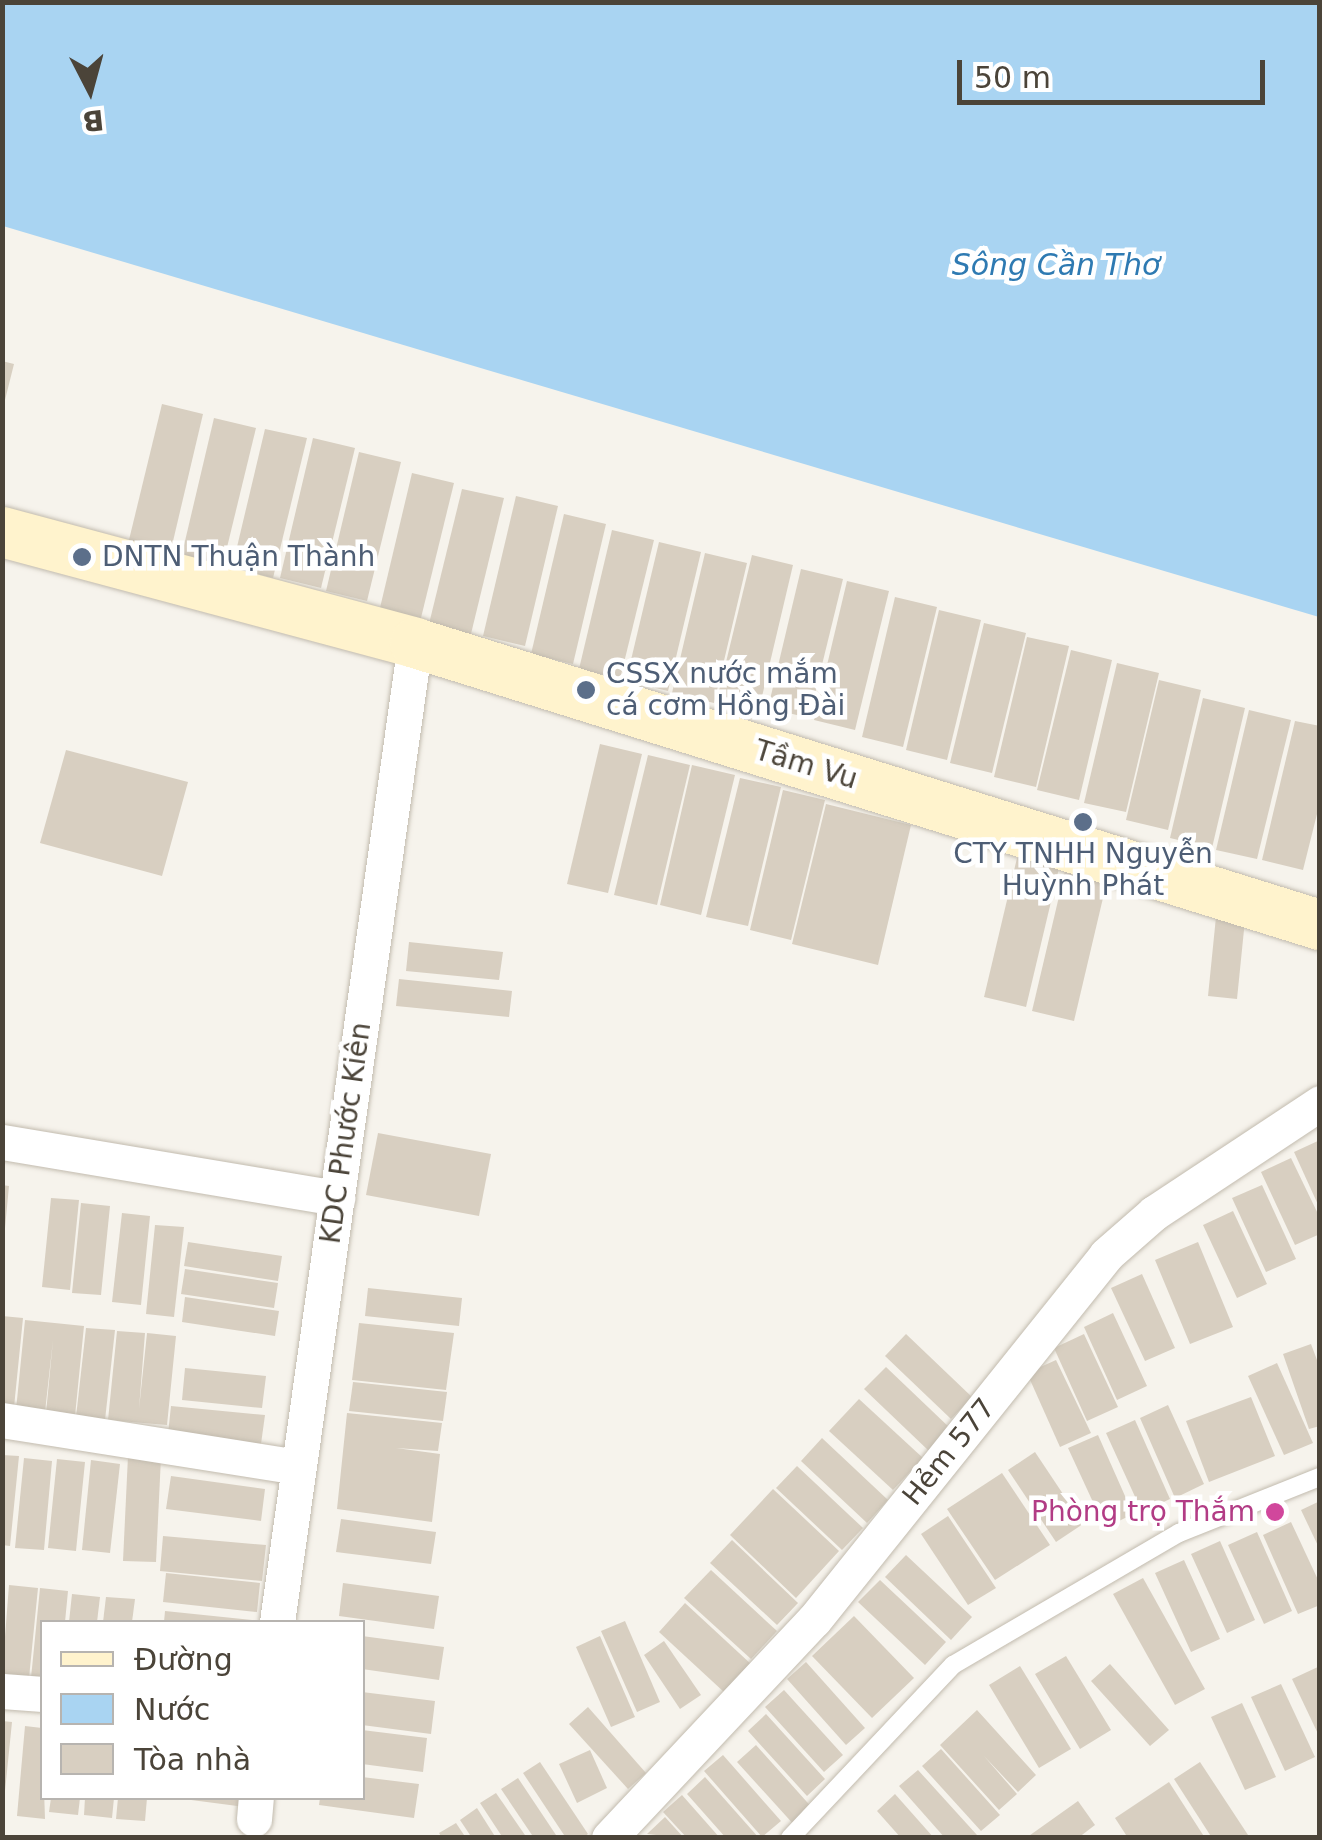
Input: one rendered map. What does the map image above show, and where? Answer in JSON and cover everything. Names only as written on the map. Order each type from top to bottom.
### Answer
[{"type":"street","name":"Tầm Vu","points":[[2,532],[414,644],[1320,924]]},
{"type":"street","name":"KDC Phước Kiên","points":[[276,1620],[414,644]]},
{"type":"street","name":"Hẻm 577","points":[[609,1838],[814,1620],[1106,1254],[1154,1213],[1320,1103]]},
{"type":"street","points":[[2,1142],[336,1198]]},
{"type":"street","points":[[2,1420],[298,1467]]},
{"type":"street","points":[[2,1691],[40,1694]]},
{"type":"lane","points":[[790,1838],[953,1664],[1179,1533],[1320,1477]]},
{"type":"water","name":"Sông Cần Thơ","points":[[2,3],[1319,3],[1319,617],[3,226]]},
{"type":"building","points":[[2,361],[14,364],[4,404],[2,404]]},
{"type":"building","points":[[162,404],[203,414],[170,554],[128,544]]},
{"type":"building","points":[[214,418],[256,428],[222,568],[181,558]]},
{"type":"building","points":[[265,429],[307,438],[273,578],[232,568]]},
{"type":"building","points":[[313,438],[355,448],[321,588],[280,578]]},
{"type":"building","points":[[359,452],[401,462],[367,601],[326,591]]},
{"type":"building","points":[[412,473],[454,483],[420,622],[379,612]]},
{"type":"building","points":[[462,489],[504,498],[470,638],[428,628]]},
{"type":"building","points":[[516,496],[558,506],[525,646],[483,636]]},
{"type":"building","points":[[564,514],[606,524],[573,664],[531,654]]},
{"type":"building","points":[[612,530],[654,540],[620,679],[579,669]]},
{"type":"building","points":[[659,542],[701,552],[668,691],[626,681]]},
{"type":"building","points":[[705,553],[747,563],[714,703],[672,693]]},
{"type":"building","points":[[752,555],[793,565],[760,705],[718,695]]},
{"type":"building","points":[[801,569],[843,579],[809,718],[768,708]]},
{"type":"building","points":[[847,581],[889,591],[855,730],[814,720]]},
{"type":"building","points":[[895,597],[937,607],[903,747],[862,737]]},
{"type":"building","points":[[939,610],[981,620],[947,760],[906,750]]},
{"type":"building","points":[[984,623],[1026,633],[992,773],[950,763]]},
{"type":"building","points":[[1027,637],[1069,646],[1036,787],[994,777]]},
{"type":"building","points":[[1071,650],[1112,660],[1079,800],[1037,790]]},
{"type":"building","points":[[1117,663],[1159,673],[1126,812],[1084,803]]},
{"type":"building","points":[[1159,680],[1201,690],[1168,830],[1126,820]]},
{"type":"building","points":[[1203,698],[1245,708],[1212,848],[1170,838]]},
{"type":"building","points":[[1249,710],[1291,720],[1257,859],[1216,850]]},
{"type":"building","points":[[1295,721],[1320,726],[1320,802],[1303,870],[1262,860]]},
{"type":"building","points":[[600,744],[642,754],[608,893],[567,884]]},
{"type":"building","points":[[66,750],[188,782],[162,876],[40,843]]},
{"type":"building","points":[[648,755],[690,765],[657,905],[614,895]]},
{"type":"building","points":[[692,765],[735,775],[701,915],[660,905]]},
{"type":"building","points":[[740,778],[781,787],[748,926],[706,917]]},
{"type":"building","points":[[783,790],[825,800],[791,940],[750,930]]},
{"type":"building","points":[[826,804],[911,825],[878,965],[792,944]]},
{"type":"building","points":[[1017,858],[1059,868],[1026,1007],[984,997]]},
{"type":"building","points":[[1065,871],[1107,881],[1074,1021],[1032,1011]]},
{"type":"building","points":[[1217,907],[1246,910],[1237,999],[1208,996]]},
{"type":"building","points":[[409,942],[503,952],[499,980],[406,971]]},
{"type":"building","points":[[399,979],[512,991],[509,1017],[396,1006]]},
{"type":"building","points":[[378,1133],[491,1154],[479,1216],[366,1195]]},
{"type":"building","points":[[1320,1140],[1320,1209],[1294,1152]]},
{"type":"building","points":[[1291,1158],[1320,1218],[1320,1234],[1295,1245],[1261,1172]]},
{"type":"building","points":[[2,1185],[9,1186],[5,1228],[2,1228]]},
{"type":"building","points":[[1262,1185],[1296,1259],[1266,1272],[1232,1198]]},
{"type":"building","points":[[51,1198],[79,1200],[70,1290],[42,1287]]},
{"type":"building","points":[[81,1203],[110,1206],[101,1295],[72,1293]]},
{"type":"building","points":[[1233,1211],[1267,1284],[1237,1298],[1203,1225]]},
{"type":"building","points":[[122,1213],[150,1216],[141,1305],[112,1302]]},
{"type":"building","points":[[155,1225],[184,1227],[174,1317],[146,1314]]},
{"type":"building","points":[[188,1242],[282,1256],[278,1281],[184,1266]]},
{"type":"building","points":[[1198,1242],[1233,1327],[1190,1344],[1155,1260]]},
{"type":"building","points":[[185,1269],[278,1283],[274,1308],[181,1294]]},
{"type":"building","points":[[1142,1274],[1175,1348],[1145,1361],[1111,1288]]},
{"type":"building","points":[[368,1288],[462,1298],[459,1326],[365,1316]]},
{"type":"building","points":[[185,1297],[279,1311],[275,1336],[182,1322]]},
{"type":"building","points":[[1113,1313],[1147,1386],[1117,1400],[1084,1327]]},
{"type":"building","points":[[2,1316],[23,1318],[14,1407],[2,1406]]},
{"type":"building","points":[[25,1320],[84,1326],[75,1416],[46,1413],[53,1340],[45,1412],[16,1410]]},
{"type":"building","points":[[359,1323],[454,1333],[446,1390],[352,1380]]},
{"type":"building","points":[[86,1328],[115,1330],[105,1420],[76,1417]]},
{"type":"building","points":[[117,1331],[145,1333],[139,1409],[147,1333],[176,1336],[167,1425],[108,1420]]},
{"type":"building","points":[[906,1334],[972,1397],[951,1419],[885,1356]]},
{"type":"building","points":[[1084,1334],[1118,1407],[1087,1421],[1054,1348]]},
{"type":"building","points":[[1311,1344],[1320,1368],[1320,1426],[1309,1429],[1283,1354]]},
{"type":"building","points":[[1056,1360],[1091,1433],[1060,1447],[1027,1373]]},
{"type":"building","points":[[1277,1363],[1313,1443],[1284,1455],[1248,1376]]},
{"type":"building","points":[[886,1367],[951,1429],[930,1452],[864,1389]]},
{"type":"building","points":[[185,1368],[266,1376],[262,1408],[182,1400]]},
{"type":"building","points":[[353,1382],[447,1392],[443,1421],[349,1411]]},
{"type":"building","points":[[1251,1397],[1275,1456],[1209,1482],[1186,1421]]},
{"type":"building","points":[[859,1399],[923,1458],[893,1490],[829,1431]]},
{"type":"building","points":[[1168,1405],[1204,1484],[1175,1498],[1140,1418]]},
{"type":"building","points":[[171,1406],[265,1415],[261,1444],[168,1434]]},
{"type":"building","points":[[347,1413],[442,1423],[438,1451],[396,1448],[440,1454],[432,1522],[337,1509]]},
{"type":"building","points":[[1135,1420],[1170,1499],[1142,1512],[1106,1433]]},
{"type":"building","points":[[1098,1435],[1133,1514],[1105,1528],[1068,1448]]},
{"type":"building","points":[[822,1438],[888,1500],[867,1523],[801,1461]]},
{"type":"building","points":[[1035,1452],[1083,1524],[1056,1542],[1008,1470]]},
{"type":"building","points":[[2,1455],[19,1456],[10,1546],[2,1545]]},
{"type":"building","points":[[128,1456],[161,1457],[156,1562],[123,1561]]},
{"type":"building","points":[[24,1458],[52,1461],[44,1550],[15,1548]]},
{"type":"building","points":[[57,1459],[85,1462],[76,1551],[48,1548]]},
{"type":"building","points":[[91,1460],[120,1464],[110,1553],[82,1550]]},
{"type":"building","points":[[797,1466],[863,1528],[842,1550],[776,1488]]},
{"type":"building","points":[[1002,1473],[1050,1545],[995,1580],[947,1509]]},
{"type":"building","points":[[171,1476],[265,1489],[261,1521],[166,1509]]},
{"type":"building","points":[[773,1489],[839,1551],[796,1598],[730,1535]]},
{"type":"building","points":[[1320,1501],[1320,1550],[1301,1510]]},
{"type":"building","points":[[948,1516],[996,1588],[968,1605],[921,1534]]},
{"type":"building","points":[[341,1519],[436,1532],[431,1564],[336,1552]]},
{"type":"building","points":[[1291,1522],[1320,1584],[1320,1605],[1298,1614],[1263,1535]]},
{"type":"building","points":[[1257,1532],[1292,1611],[1264,1624],[1228,1545]]},
{"type":"building","points":[[163,1536],[266,1545],[262,1581],[160,1571]]},
{"type":"building","points":[[732,1540],[798,1603],[777,1625],[710,1563]]},
{"type":"building","points":[[1220,1541],[1255,1620],[1227,1633],[1191,1554]]},
{"type":"building","points":[[906,1555],[972,1617],[951,1640],[885,1577]]},
{"type":"building","points":[[1184,1560],[1220,1639],[1191,1652],[1155,1573]]},
{"type":"building","points":[[711,1570],[777,1631],[751,1659],[684,1598]]},
{"type":"building","points":[[166,1573],[260,1583],[257,1612],[163,1602]]},
{"type":"building","points":[[1143,1578],[1205,1689],[1175,1705],[1113,1594]]},
{"type":"building","points":[[880,1580],[946,1642],[925,1665],[858,1602]]},
{"type":"building","points":[[343,1583],[439,1596],[434,1629],[339,1616]]},
{"type":"building","points":[[9,1585],[38,1588],[29,1678],[2,1675]]},
{"type":"building","points":[[40,1588],[68,1591],[65,1620],[40,1620],[40,1679],[31,1678]]},
{"type":"building","points":[[72,1594],[100,1597],[97,1620],[69,1620]]},
{"type":"building","points":[[106,1597],[135,1599],[132,1620],[103,1620]]},
{"type":"building","points":[[685,1603],[752,1665],[725,1693],[659,1632]]},
{"type":"building","points":[[165,1611],[252,1620],[164,1620]]},
{"type":"building","points":[[854,1616],[914,1678],[872,1718],[812,1656]]},
{"type":"building","points":[[625,1621],[660,1702],[637,1712],[601,1631]]},
{"type":"building","points":[[365,1636],[444,1647],[439,1680],[365,1669]]},
{"type":"building","points":[[600,1636],[635,1717],[611,1727],[576,1647]]},
{"type":"building","points":[[664,1641],[701,1695],[680,1709],[644,1655]]},
{"type":"building","points":[[1066,1656],[1111,1730],[1080,1749],[1035,1674]]},
{"type":"building","points":[[806,1662],[865,1728],[846,1745],[787,1679]]},
{"type":"building","points":[[1110,1664],[1169,1730],[1150,1746],[1091,1681]]},
{"type":"building","points":[[1020,1666],[1071,1749],[1039,1768],[989,1685]]},
{"type":"building","points":[[1320,1666],[1320,1738],[1292,1679]]},
{"type":"building","points":[[1281,1684],[1315,1757],[1285,1771],[1251,1697]]},
{"type":"building","points":[[784,1690],[843,1755],[824,1772],[765,1707]]},
{"type":"building","points":[[365,1692],[435,1701],[431,1734],[365,1725]]},
{"type":"building","points":[[1242,1703],[1276,1777],[1245,1790],[1211,1717]]},
{"type":"building","points":[[588,1707],[646,1773],[628,1789],[569,1724]]},
{"type":"building","points":[[977,1710],[1036,1775],[1018,1792],[984,1756],[1017,1794],[999,1810],[940,1745]]},
{"type":"building","points":[[766,1714],[825,1779],[807,1796],[748,1731]]},
{"type":"building","points":[[2,1721],[12,1722],[5,1791],[2,1791]]},
{"type":"building","points":[[25,1726],[40,1728],[40,1800],[44,1800],[45,1819],[17,1816]]},
{"type":"building","points":[[365,1730],[427,1738],[423,1772],[365,1764]]},
{"type":"building","points":[[756,1745],[815,1811],[796,1827],[737,1762]]},
{"type":"building","points":[[941,1749],[1000,1815],[981,1831],[922,1766]]},
{"type":"building","points":[[590,1750],[607,1788],[577,1803],[559,1764]]},
{"type":"building","points":[[723,1755],[781,1821],[762,1837],[704,1771]]},
{"type":"building","points":[[540,1762],[588,1834],[583,1838],[566,1838],[523,1773]]},
{"type":"building","points":[[1200,1762],[1250,1838],[1212,1838],[1174,1779]]},
{"type":"building","points":[[918,1770],[977,1835],[974,1838],[945,1838],[899,1786]]},
{"type":"building","points":[[365,1777],[419,1784],[414,1818],[319,1805],[320,1800],[365,1800]]},
{"type":"building","points":[[705,1777],[759,1838],[726,1838],[687,1794]]},
{"type":"building","points":[[518,1778],[558,1838],[534,1838],[501,1789]]},
{"type":"building","points":[[1169,1782],[1205,1838],[1128,1838],[1115,1818]]},
{"type":"building","points":[[496,1793],[527,1838],[503,1838],[480,1803]]},
{"type":"building","points":[[895,1794],[934,1838],[901,1838],[877,1811]]},
{"type":"building","points":[[682,1795],[720,1838],[687,1838],[663,1812]]},
{"type":"building","points":[[51,1800],[80,1800],[78,1815],[49,1812]]},
{"type":"building","points":[[85,1800],[114,1800],[112,1818],[84,1815]]},
{"type":"building","points":[[118,1800],[147,1800],[145,1821],[116,1819]]},
{"type":"building","points":[[191,1800],[246,1800],[245,1807]]},
{"type":"building","points":[[1078,1801],[1095,1825],[1078,1838],[1026,1838]]},
{"type":"building","points":[[477,1808],[496,1838],[472,1838],[460,1820]]},
{"type":"building","points":[[665,1817],[684,1838],[647,1834]]},
{"type":"building","points":[[456,1823],[466,1838],[442,1838],[439,1833]]},
{"type":"place","name":"DNTN Thuận Thành","points":[[82,557]]},
{"type":"place","name":"CSSX nước mắm cá cơm Hồng Đài","points":[[586,690]]},
{"type":"place","name":"CTY TNHH Nguyễn Huỳnh Phát","points":[[1083,822]]},
{"type":"place","name":"Phòng trọ Thắm","points":[[1275,1512]]}]
